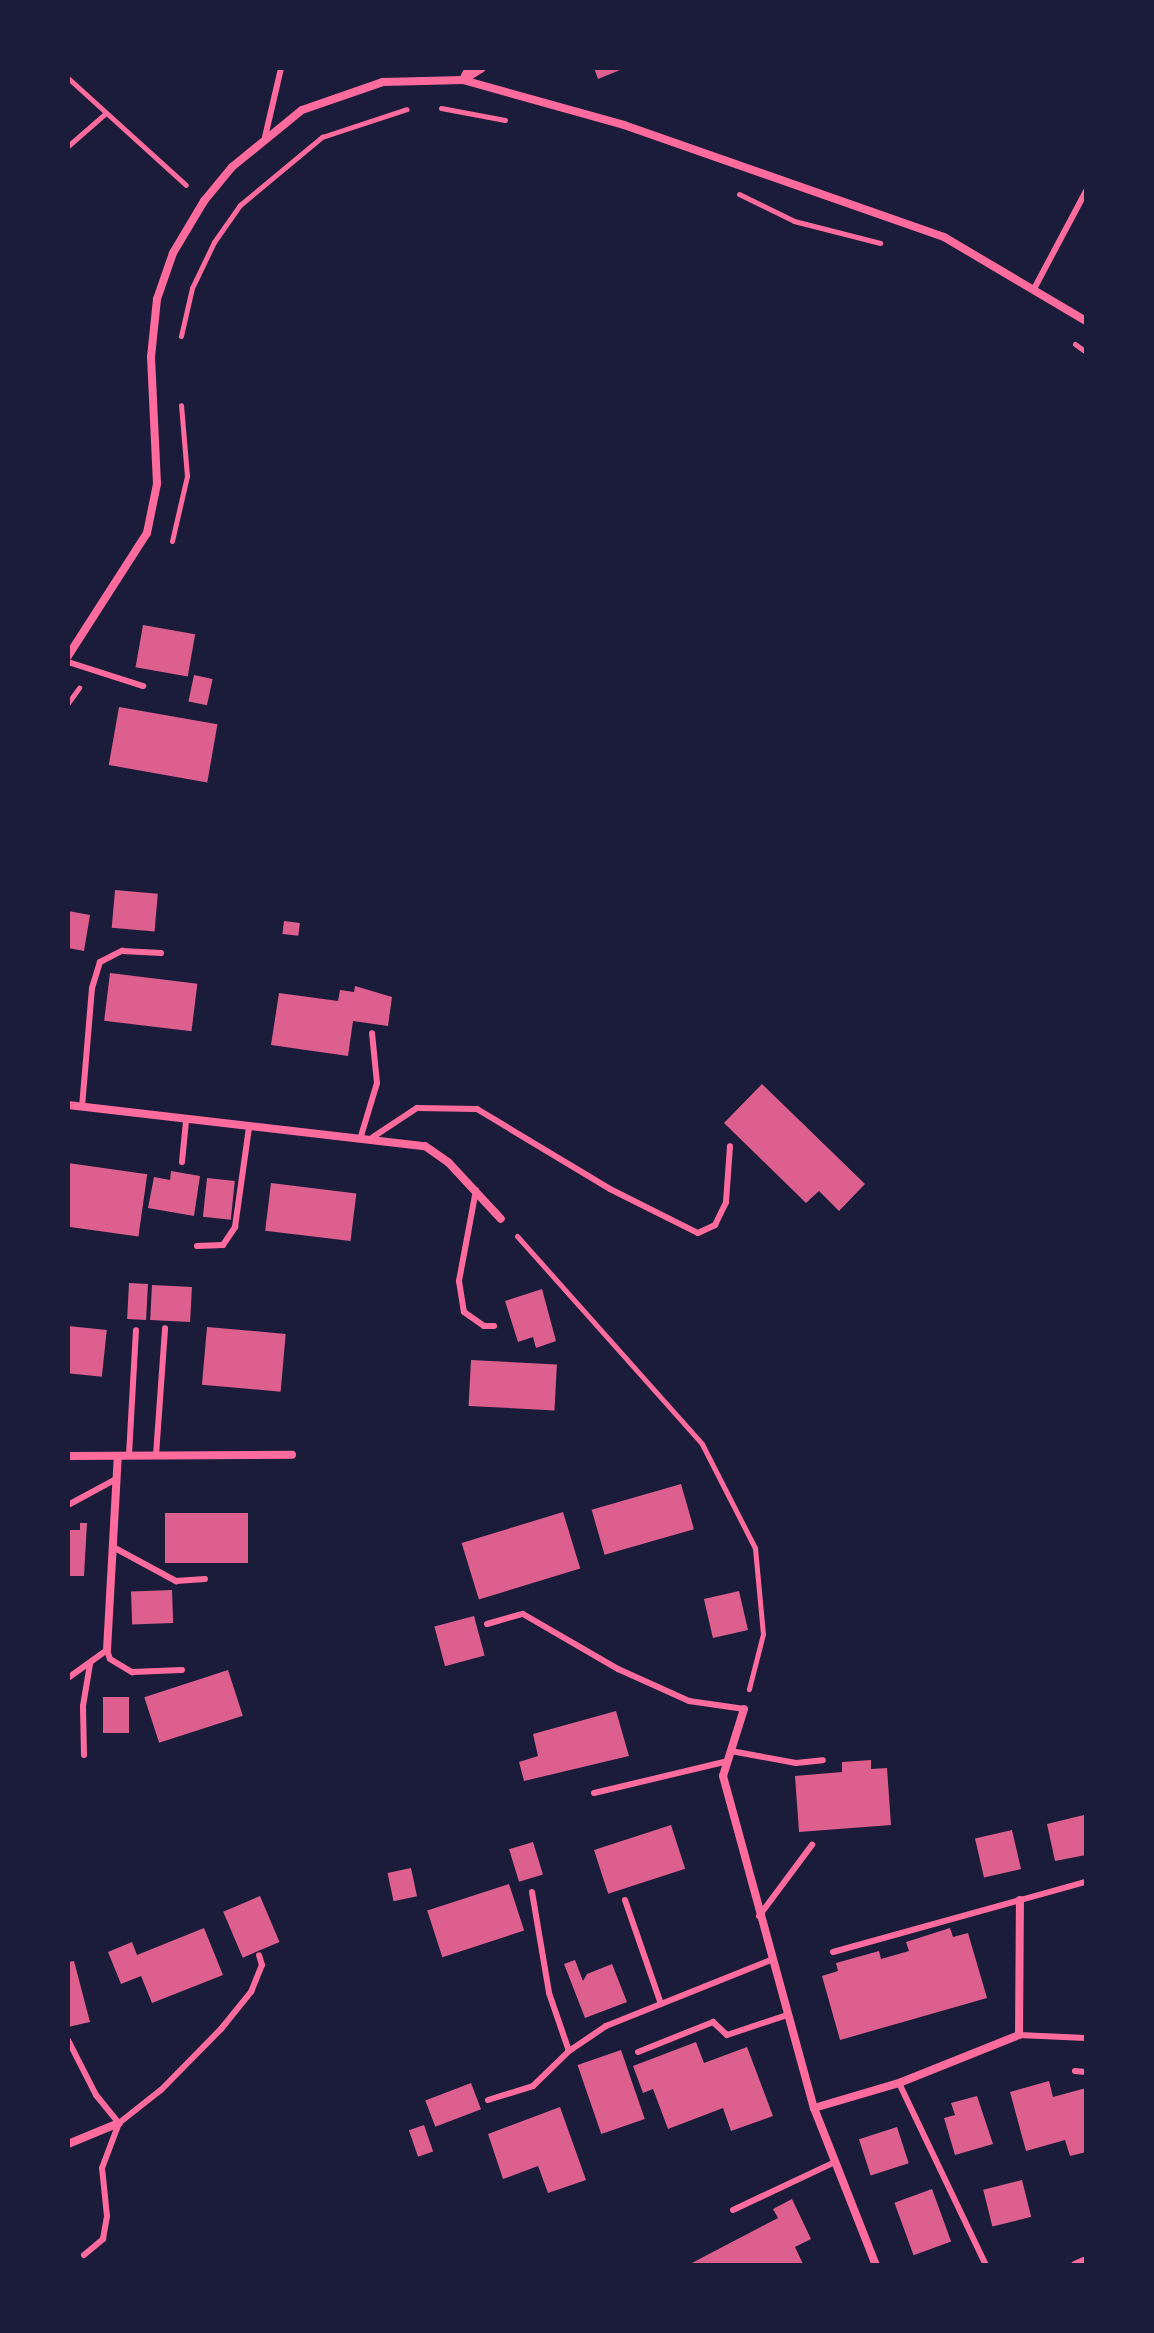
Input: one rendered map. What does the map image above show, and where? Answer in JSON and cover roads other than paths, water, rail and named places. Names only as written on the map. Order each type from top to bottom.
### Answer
[{"type":"street","points":[[463,80],[469,68]]},
{"type":"street","points":[[463,80],[482,68]]},
{"type":"street","points":[[68,656],[147,533],[157,484],[151,398],[157,299],[173,253],[204,201],[265,137],[302,110],[342,92],[383,82],[463,80],[624,125],[944,237],[1035,287],[1086,321]]},
{"type":"street","points":[[68,1105],[186,1121],[373,1137],[425,1146],[476,1190],[501,1219]]},
{"type":"street","points":[[68,1456],[292,1455]]},
{"type":"street","points":[[107,1650],[118,1456]]},
{"type":"street","points":[[744,1709],[723,1776],[814,2108],[876,2265]]},
{"type":"street","points":[[814,2108],[899,2083],[1019,2035],[1020,1900]]},
{"type":"street","points":[[68,2144],[119,2123]]},
{"type":"street","points":[[1075,2265],[1086,2260]]},
{"type":"lane","points":[[265,137],[281,68]]},
{"type":"lane","points":[[1035,287],[1086,191]]},
{"type":"lane","points":[[68,662],[143,686]]},
{"type":"lane","points":[[82,1107],[92,988],[100,962],[122,951],[161,953]]},
{"type":"lane","points":[[361,1136],[377,1083],[372,1033]]},
{"type":"lane","points":[[373,1137],[417,1108],[477,1109],[624,1197],[698,1233],[715,1225],[726,1202],[730,1146]]},
{"type":"lane","points":[[182,1162],[186,1121]]},
{"type":"lane","points":[[197,1246],[223,1245],[235,1227],[249,1127]]},
{"type":"lane","points":[[476,1190],[459,1281],[464,1312],[484,1326],[494,1326]]},
{"type":"lane","points":[[156,1455],[165,1328]]},
{"type":"lane","points":[[129,1455],[136,1330]]},
{"type":"lane","points":[[68,1505],[116,1479]]},
{"type":"lane","points":[[113,1547],[176,1581],[205,1579]]},
{"type":"lane","points":[[487,1624],[523,1614],[618,1669],[689,1701],[744,1709]]},
{"type":"lane","points":[[68,1678],[107,1650],[110,1659],[132,1672],[182,1670]]},
{"type":"lane","points":[[84,1755],[83,1706],[90,1664]]},
{"type":"lane","points":[[731,1751],[796,1763],[823,1760]]},
{"type":"lane","points":[[594,1793],[728,1761]]},
{"type":"lane","points":[[759,1916],[812,1845]]},
{"type":"lane","points":[[833,1952],[1086,1882]]},
{"type":"lane","points":[[532,1892],[549,1993],[569,2051]]},
{"type":"lane","points":[[625,1900],[661,2004]]},
{"type":"lane","points":[[84,2255],[103,2239],[107,2216],[102,2168],[119,2123],[161,2090],[221,2029],[251,1992],[262,1965],[259,1955]]},
{"type":"lane","points":[[488,2100],[533,2086],[569,2051],[606,2026],[771,1960]]},
{"type":"lane","points":[[638,2052],[713,2022],[727,2035],[787,2015]]},
{"type":"lane","points":[[1019,2035],[1086,2038]]},
{"type":"lane","points":[[68,2040],[96,2095],[119,2123]]},
{"type":"lane","points":[[1075,2071],[1086,2072]]},
{"type":"lane","points":[[899,2083],[986,2265]]},
{"type":"lane","points":[[733,2210],[835,2162]]}]
